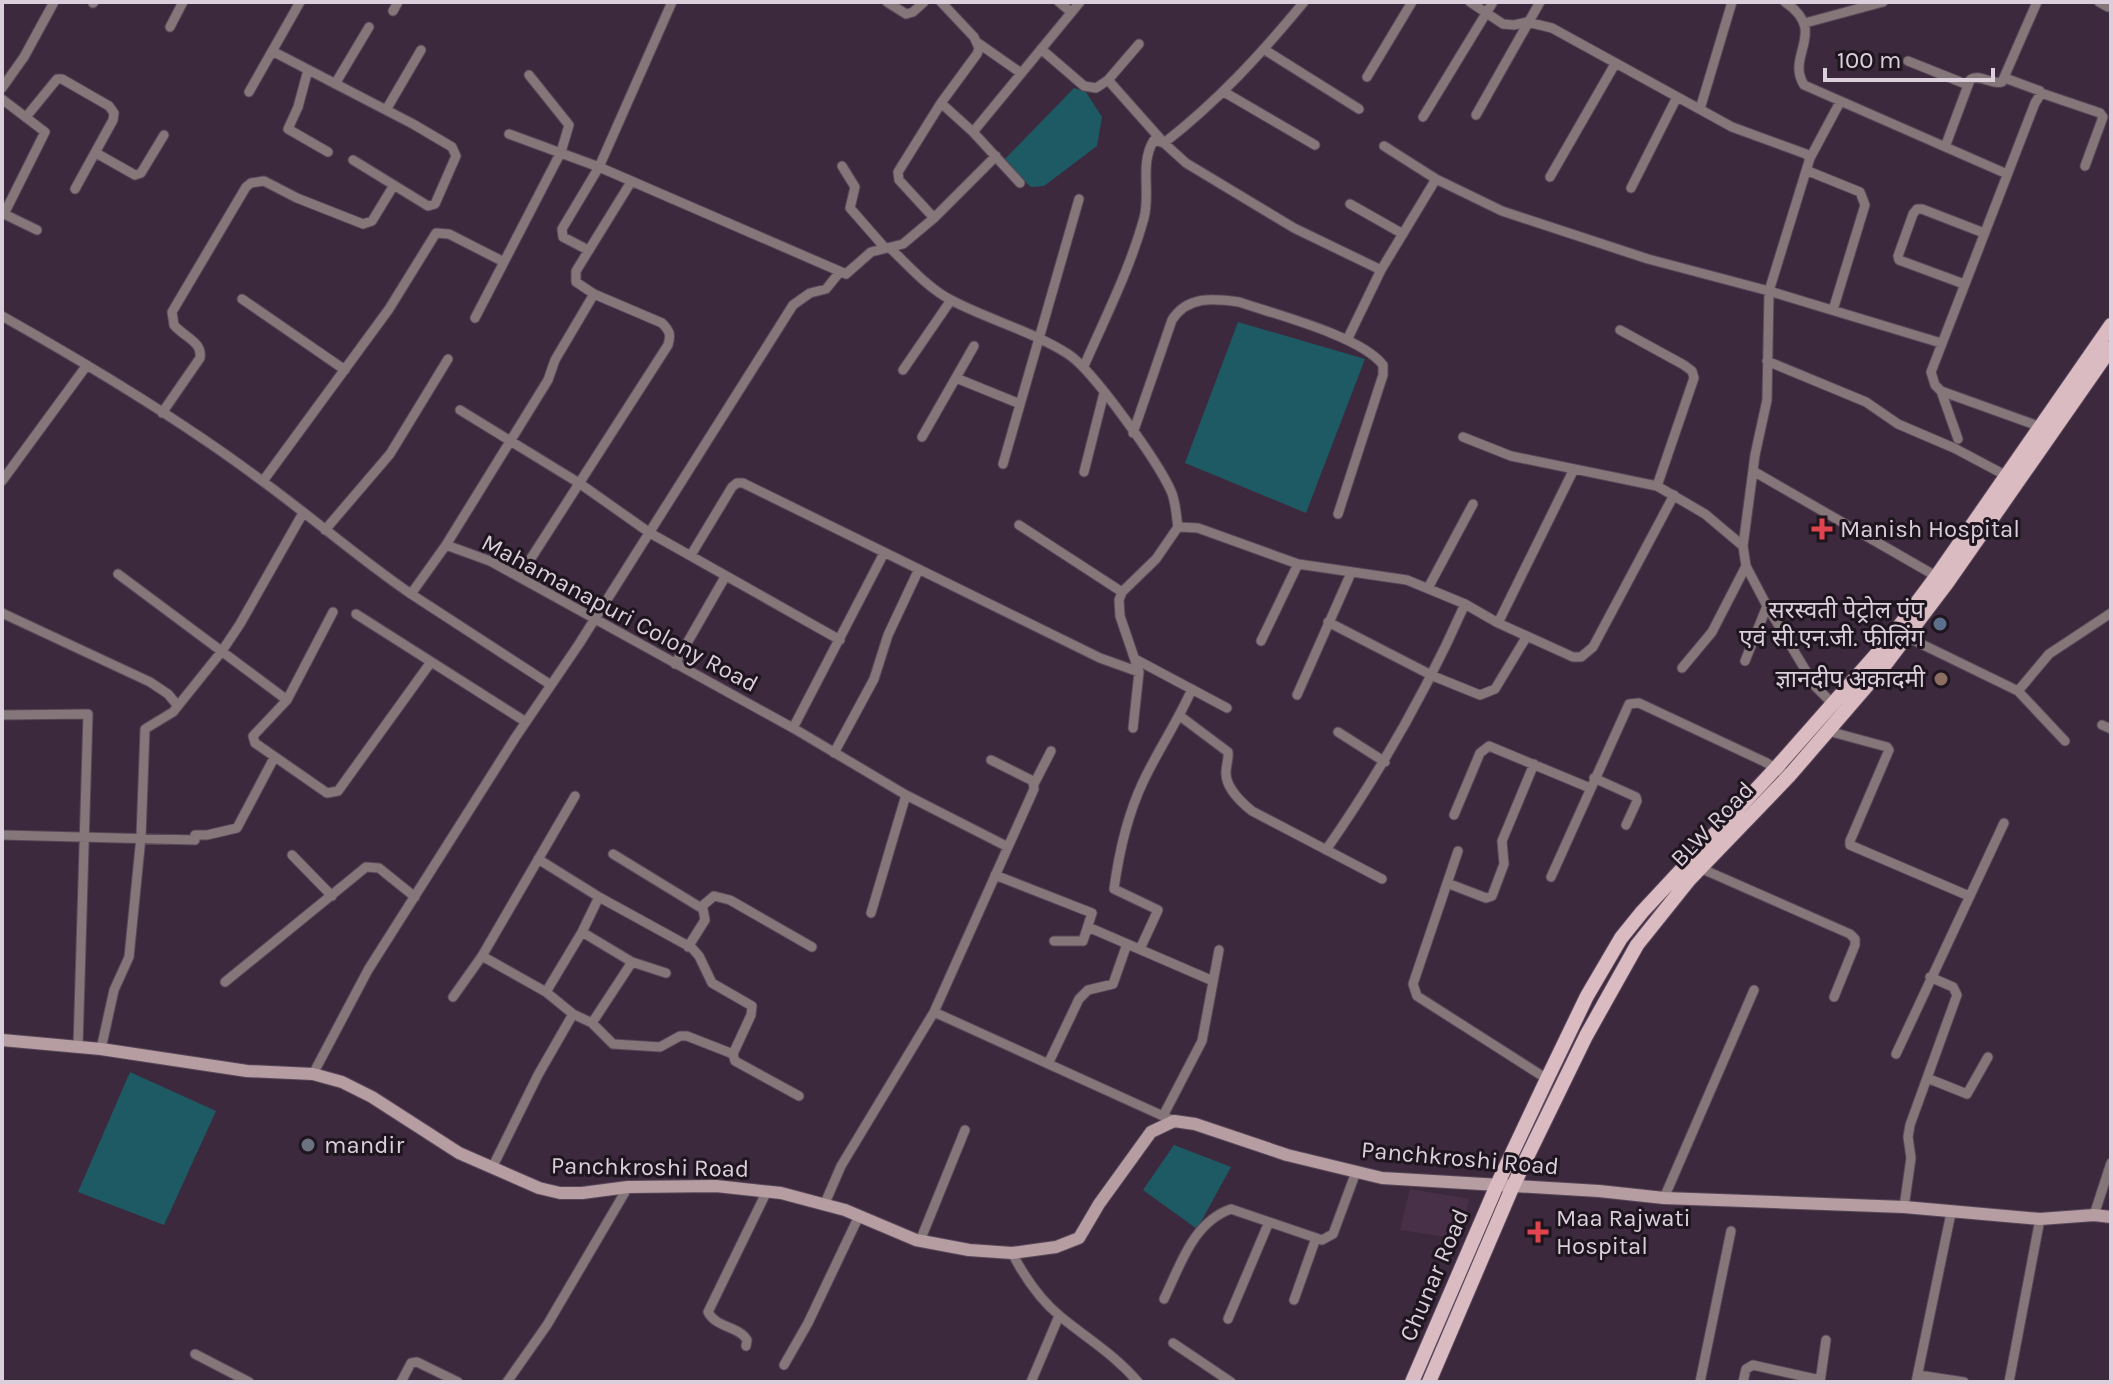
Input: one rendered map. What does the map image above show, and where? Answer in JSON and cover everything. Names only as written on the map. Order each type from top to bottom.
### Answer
[{"type":"main road","points":[[1782,772],[1839,709],[1880,650],[1941,580],[2005,475],[2046,429],[2111,325]]},
{"type":"main road","name":"BLW Road","points":[[1429,1382],[1512,1188],[1614,983],[1660,914],[1782,772],[1828,731],[1839,709],[1907,637],[1941,580],[2046,429],[2111,348]]},
{"type":"main road","name":"Chunar Road","points":[[1412,1382],[1497,1185],[1587,996],[1621,938],[1677,872],[1782,772]]},
{"type":"street","points":[[2,88],[24,57],[54,2]]},
{"type":"street","points":[[170,27],[183,2]]},
{"type":"street","points":[[249,92],[300,2]]},
{"type":"street","points":[[588,250],[561,233],[599,167],[672,2]]},
{"type":"street","points":[[887,2],[906,14],[924,2]]},
{"type":"street","points":[[941,2],[978,43],[1021,73]]},
{"type":"street","points":[[1059,2],[1071,12]]},
{"type":"street","points":[[973,132],[1080,2]]},
{"type":"street","points":[[1164,143],[1224,92],[1265,50],[1304,2]]},
{"type":"street","points":[[1367,77],[1412,2]]},
{"type":"street","points":[[1470,2],[1503,24],[1527,22],[1552,28],[1732,127],[1810,158]]},
{"type":"street","points":[[1423,117],[1493,2]]},
{"type":"street","points":[[1476,115],[1540,2]]},
{"type":"street","points":[[1700,109],[1732,2]]},
{"type":"street","points":[[1785,2],[1799,13],[1805,23],[1806,40],[1798,72],[1804,85],[2007,174]]},
{"type":"street","points":[[1805,23],[1883,2]]},
{"type":"street","points":[[1945,147],[1972,78],[1998,83],[2005,78],[2037,2]]},
{"type":"street","points":[[335,84],[369,27]]},
{"type":"street","points":[[934,218],[899,180],[898,172],[941,103],[977,54],[978,43]]},
{"type":"street","points":[[1041,49],[1084,86],[1096,88],[1108,80],[1139,44]]},
{"type":"street","points":[[386,110],[421,50]]},
{"type":"street","points":[[1265,50],[1359,109]]},
{"type":"street","points":[[274,52],[452,147],[456,156],[432,206],[353,160]]},
{"type":"street","points":[[1908,61],[1968,85]]},
{"type":"street","points":[[1550,177],[1615,64]]},
{"type":"street","points":[[308,70],[298,107],[288,129],[328,152]]},
{"type":"street","points":[[475,318],[561,152],[569,125],[529,75]]},
{"type":"street","points":[[2005,78],[2040,91]]},
{"type":"street","points":[[26,117],[52,82],[62,79],[109,106],[114,113],[75,189]]},
{"type":"street","points":[[1108,80],[1186,163],[1294,228],[1381,270]]},
{"type":"street","points":[[1224,92],[1315,145]]},
{"type":"street","points":[[2046,429],[1941,391],[1935,385],[1931,372],[2040,95],[2100,113],[2103,117],[2085,166]]},
{"type":"street","points":[[1631,188],[1677,97]]},
{"type":"street","points":[[2,99],[45,132],[3,214],[37,230]]},
{"type":"street","points":[[1839,709],[1815,686],[1767,606],[1746,566],[1743,546],[1767,400],[1769,291],[1810,158],[1840,102]]},
{"type":"street","points":[[941,103],[1020,183]]},
{"type":"street","points":[[509,134],[599,167],[839,273],[848,274],[871,252],[903,244],[934,218],[996,156]]},
{"type":"street","points":[[96,153],[135,175],[141,173],[164,135]]},
{"type":"street","points":[[1084,366],[1133,255],[1145,214],[1146,152],[1154,140],[1164,143]]},
{"type":"street","points":[[1384,146],[1436,179],[1502,211],[1648,259],[1769,291],[1941,343]]},
{"type":"street","points":[[842,166],[855,187],[850,208],[931,287],[951,300],[1038,338],[1084,366],[1170,488],[1178,527],[1156,559],[1122,592],[1119,600],[1120,616],[1139,672],[1133,728]]},
{"type":"street","points":[[1808,171],[1860,192],[1864,199],[1865,205],[1833,310]]},
{"type":"street","points":[[1347,340],[1381,270],[1436,179]]},
{"type":"street","points":[[162,413],[202,352],[200,346],[174,325],[172,312],[246,187],[264,181],[297,198],[363,224],[372,221],[394,185]]},
{"type":"street","points":[[519,577],[671,337],[662,323],[594,294],[579,285],[575,277],[588,250],[631,182]]},
{"type":"street","points":[[1003,464],[1079,199]]},
{"type":"street","points":[[1350,204],[1403,234]]},
{"type":"street","points":[[1964,284],[1899,260],[1913,214],[1917,209],[1922,209],[1984,233]]},
{"type":"street","points":[[263,481],[389,309],[436,233],[449,234],[504,262]]},
{"type":"street","points":[[313,1074],[368,970],[793,305],[810,293],[826,289],[839,273]]},
{"type":"street","points":[[446,545],[548,380],[555,360],[594,294]]},
{"type":"street","points":[[242,299],[345,370]]},
{"type":"street","points":[[1133,433],[1172,320],[1179,308],[1189,303],[1223,299],[1239,302],[1347,340],[1378,359],[1383,365],[1383,375],[1338,514]]},
{"type":"street","points":[[903,370],[951,300]]},
{"type":"street","points":[[2,316],[162,413],[263,481],[357,557],[551,685]]},
{"type":"street","points":[[1620,330],[1684,365],[1692,371],[1694,378],[1657,486]]},
{"type":"street","points":[[922,437],[974,346]]},
{"type":"street","points":[[325,530],[390,454],[448,359]]},
{"type":"street","points":[[1767,361],[1866,402],[1898,424],[1954,448],[2005,475]]},
{"type":"street","points":[[2,481],[87,365]]},
{"type":"street","points":[[956,378],[1020,404]]},
{"type":"street","points":[[1941,391],[1958,439]]},
{"type":"street","points":[[1084,472],[1104,393]]},
{"type":"street","points":[[460,410],[579,483],[650,533],[840,640]]},
{"type":"street","points":[[1463,437],[1511,456],[1657,486],[1705,514],[1743,546]]},
{"type":"street","points":[[1498,623],[1574,469]]},
{"type":"street","points":[[1753,471],[1941,580]]},
{"type":"street","points":[[691,555],[737,483],[743,483],[1100,658],[1139,672]]},
{"type":"street","points":[[1178,527],[1198,528],[1298,564],[1407,580],[1465,604],[1498,623],[1573,657],[1587,653],[1593,647],[1674,495]]},
{"type":"street","points":[[1428,588],[1473,504]]},
{"type":"street","points":[[101,1049],[114,990],[129,957],[141,837],[145,729],[173,712],[222,651],[303,513]]},
{"type":"street","points":[[1019,525],[1122,592]]},
{"type":"street","name":"Mahamanapuri Colony Road","points":[[411,594],[446,545],[490,561],[793,728],[906,795],[1008,847]]},
{"type":"street","points":[[793,728],[884,553]]},
{"type":"street","points":[[1261,641],[1298,564]]},
{"type":"street","points":[[1682,668],[1712,632],[1746,566]]},
{"type":"street","points":[[834,753],[874,679],[888,635],[919,569]]},
{"type":"street","points":[[1297,695],[1351,573]]},
{"type":"street","points":[[118,574],[287,700]]},
{"type":"street","points":[[675,664],[725,577]]},
{"type":"street","points":[[1326,850],[1385,762],[1433,676],[1465,604]]},
{"type":"street","points":[[1745,661],[1767,606]]},
{"type":"street","points":[[333,612],[287,700],[253,736],[259,747],[327,793],[338,791],[431,662]]},
{"type":"street","points":[[2,613],[150,682],[168,694],[178,706]]},
{"type":"street","points":[[2018,691],[2049,654],[2111,613]]},
{"type":"street","points":[[356,614],[526,722]]},
{"type":"street","points":[[1328,622],[1433,676],[1480,695],[1495,689],[1527,636]]},
{"type":"street","points":[[1907,637],[2018,691],[2065,741]]},
{"type":"street","points":[[1137,660],[1227,708]]},
{"type":"street","points":[[1140,949],[1158,910],[1114,889],[1120,850],[1142,783],[1192,689]]},
{"type":"street","points":[[1551,877],[1625,710],[1634,703],[1782,772]]},
{"type":"street","points":[[2,715],[88,714],[78,1046]]},
{"type":"street","points":[[1180,716],[1228,752],[1226,777],[1243,804],[1382,879]]},
{"type":"street","points":[[1828,731],[1889,750],[1850,845],[1969,896]]},
{"type":"street","points":[[1338,732],[1385,762]]},
{"type":"street","points":[[1454,815],[1484,748],[1495,747],[1590,788]]},
{"type":"street","points":[[825,1203],[841,1166],[934,1012],[1051,751]]},
{"type":"street","points":[[2,835],[195,837],[237,828],[274,758]]},
{"type":"street","points":[[991,760],[1030,779],[1034,784]]},
{"type":"street","points":[[1447,883],[1486,898],[1492,896],[1504,864],[1502,841],[1534,764]]},
{"type":"street","points":[[1594,778],[1636,797],[1626,825]]},
{"type":"street","points":[[871,913],[906,795]]},
{"type":"street","points":[[453,997],[482,956],[575,796]]},
{"type":"street","points":[[1896,1054],[2004,823]]},
{"type":"street","points":[[1458,851],[1413,984],[1414,990],[1417,996],[1440,1012],[1547,1079]]},
{"type":"street","points":[[613,854],[706,913],[688,947]]},
{"type":"street","points":[[292,855],[332,896]]},
{"type":"street","points":[[538,859],[688,947],[699,956],[712,983],[752,1006],[733,1054]]},
{"type":"street","points":[[225,982],[366,867],[379,868],[415,897]]},
{"type":"street","points":[[1700,868],[1855,939],[1834,997]]},
{"type":"street","points":[[995,875],[1092,913],[1083,941],[1054,941]]},
{"type":"street","points":[[546,992],[599,897]]},
{"type":"street","points":[[701,907],[712,897],[722,897],[812,947]]},
{"type":"street","points":[[1088,927],[1213,981]]},
{"type":"street","points":[[582,932],[632,962],[666,973]]},
{"type":"street","points":[[1048,1064],[1079,999],[1088,990],[1113,984],[1127,944]]},
{"type":"street","points":[[934,1012],[1168,1118],[1202,1041],[1219,950]]},
{"type":"street","points":[[482,956],[546,992],[573,1014],[592,1023],[605,1038],[617,1045],[660,1047],[680,1036],[687,1036],[733,1054],[737,1063],[799,1096]]},
{"type":"street","points":[[592,1023],[632,962]]},
{"type":"street","points":[[1904,1207],[1911,1158],[1908,1137],[1957,995],[1953,987],[1930,977]]},
{"type":"street","points":[[1664,1198],[1754,990]]},
{"type":"street","points":[[492,1168],[538,1075],[573,1014]]},
{"type":"street","name":"Panchkroshi Road","points":[[2,1040],[78,1046],[247,1071],[313,1074],[342,1082],[372,1097],[459,1153],[539,1188],[560,1193],[628,1187],[716,1186],[767,1191],[825,1203],[920,1241],[969,1250],[1012,1253],[1056,1247],[1079,1238],[1099,1204],[1151,1132],[1168,1118],[1287,1155],[1382,1178],[1664,1198],[1904,1207],[2040,1219],[2094,1215],[2111,1217]]},
{"type":"street","points":[[1927,1078],[1967,1094],[1988,1057]]},
{"type":"street","points":[[920,1241],[965,1130]]},
{"type":"street","points":[[2094,1215],[2111,1163]]},
{"type":"street","points":[[1164,1299],[1191,1243],[1215,1217],[1231,1209],[1327,1239],[1333,1234],[1356,1172]]},
{"type":"street","points":[[507,1382],[547,1325],[628,1187]]},
{"type":"street","points":[[746,1346],[747,1340],[743,1334],[711,1319],[708,1312],[767,1191]]},
{"type":"street","points":[[1951,1213],[1917,1379],[1964,1382]]},
{"type":"street","points":[[784,1365],[808,1323],[859,1216]]},
{"type":"street","points":[[2009,1382],[2040,1219]]},
{"type":"street","points":[[1228,1319],[1269,1222]]},
{"type":"street","points":[[1700,1382],[1731,1231]]},
{"type":"street","points":[[1294,1300],[1316,1238]]},
{"type":"street","points":[[1012,1253],[1030,1284],[1059,1316],[1118,1360],[1138,1382]]},
{"type":"street","points":[[1031,1382],[1059,1316]]},
{"type":"street","points":[[1743,1382],[1746,1369],[1753,1365],[1820,1381],[1826,1340]]},
{"type":"street","points":[[1173,1343],[1231,1382]]},
{"type":"street","points":[[195,1354],[249,1382]]},
{"type":"street","points":[[401,1382],[411,1363],[417,1362],[458,1382]]},
{"type":"shaded area","points":[[1074,88],[1086,92],[1102,117],[1097,146],[1044,186],[1031,187],[1003,161]]},
{"type":"shaded area","points":[[1238,322],[1365,359],[1306,513],[1185,463]]},
{"type":"shaded area","points":[[130,1072],[216,1111],[164,1225],[78,1192]]},
{"type":"shaded area","points":[[1174,1145],[1231,1167],[1197,1229],[1143,1190]]},
{"type":"shaded area","points":[[1410,1189],[1469,1199],[1460,1239],[1400,1230]]},
{"type":"place","name":"Manish Hospital","points":[[1822,529]]},
{"type":"place","name":"सरस्वती पेट्रोल पंप एवं सी.एन.जी. फीलिंग","points":[[1940,624]]},
{"type":"place","name":"ज्ञानदीप अकादमी","points":[[1941,679]]},
{"type":"place","name":"mandir","points":[[308,1145]]},
{"type":"place","name":"Maa Rajwati Hospital","points":[[1538,1232]]}]
